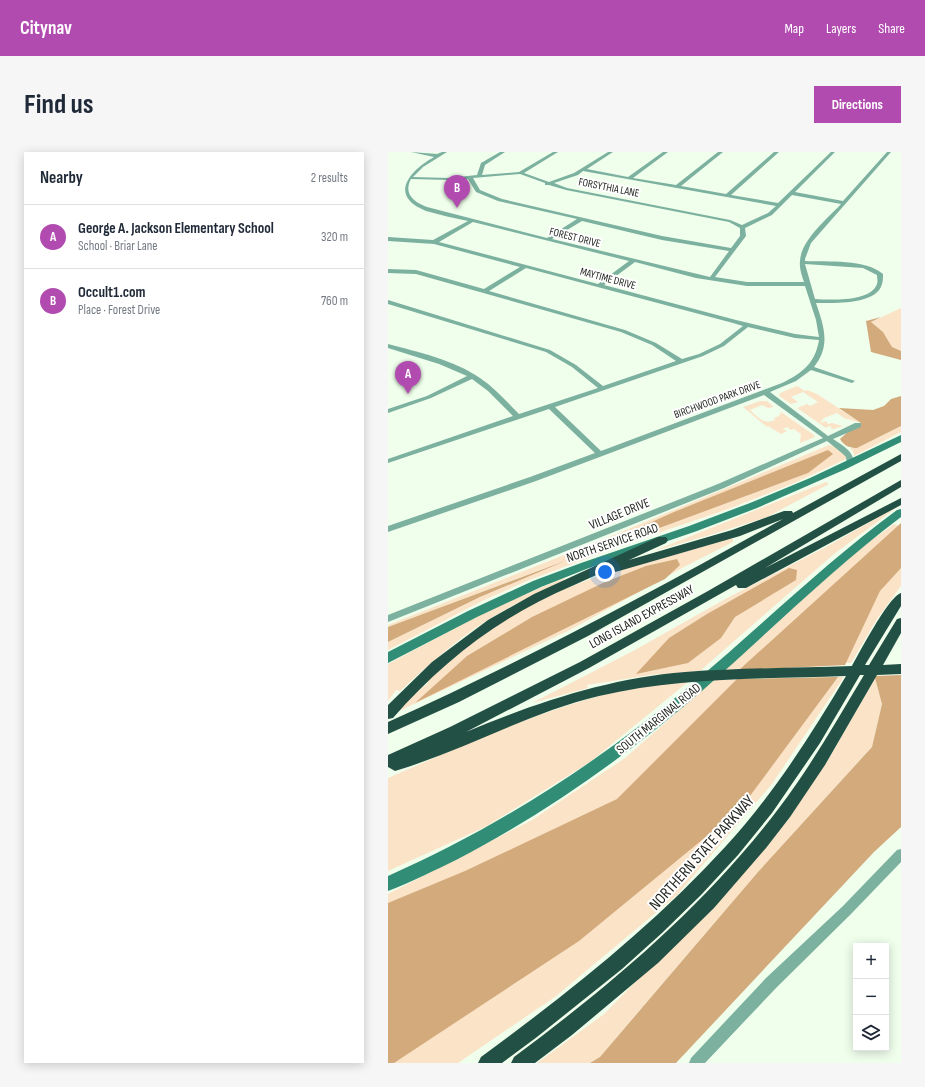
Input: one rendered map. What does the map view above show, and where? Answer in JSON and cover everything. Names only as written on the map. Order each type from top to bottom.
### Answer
[{"type":"highway","name":"LONG ISLAND EXPRESSWAY","points":[[391,722],[490,682],[576,639],[901,456]]},
{"type":"highway","points":[[580,579],[736,533],[790,512],[862,479]]},
{"type":"highway","name":"LONG ISLAND EXPRESSWAY","points":[[388,761],[412,756],[688,608],[901,483]]},
{"type":"highway","points":[[688,608],[716,598],[901,501]]},
{"type":"highway","points":[[391,722],[401,698],[424,677],[490,625],[533,600],[662,540]]},
{"type":"highway","name":"NORTHERN STATE PARKWAY","points":[[487,1063],[549,1018],[610,969],[695,890],[735,846],[798,765],[880,628],[901,597]]},
{"type":"highway","points":[[520,1063],[592,1009],[648,960],[686,924],[724,884],[768,833],[806,781],[830,745],[901,622]]},
{"type":"highway","points":[[388,767],[412,756],[494,726],[558,703],[598,691],[684,677],[897,670]]},
{"type":"main road","name":"NORTH SERVICE ROAD","points":[[388,658],[440,629],[511,595],[560,574],[662,540],[806,484],[901,438]]},
{"type":"main road","name":"SOUTH MARGINAL ROAD","points":[[388,884],[411,874],[489,834],[560,792],[616,753],[697,686],[830,568],[901,512]]},
{"type":"street","points":[[413,152],[439,156]]},
{"type":"street","points":[[410,178],[445,152]]},
{"type":"street","points":[[479,176],[483,164],[504,152]]},
{"type":"street","points":[[520,174],[556,152]]},
{"type":"street","points":[[547,184],[571,176],[611,152]]},
{"type":"street","points":[[629,178],[666,152]]},
{"type":"street","points":[[677,187],[721,152]]},
{"type":"street","points":[[727,196],[777,152]]},
{"type":"street","points":[[711,279],[743,236],[742,226],[766,217],[833,152]]},
{"type":"street","points":[[852,381],[811,368],[819,354],[822,339],[802,262],[803,253],[809,242],[889,152]]},
{"type":"street","points":[[582,170],[779,205]]},
{"type":"street","name":"FORSYTHIA LANE","points":[[410,178],[443,179],[520,174],[566,190],[722,219],[742,226]]},
{"type":"street","name":"FOREST DRIVE","points":[[410,178],[406,184],[405,191],[412,202],[429,210],[711,279],[747,284],[807,284]]},
{"type":"street","points":[[470,178],[478,191],[491,197],[676,241],[733,250]]},
{"type":"street","points":[[791,193],[845,202]]},
{"type":"street","points":[[547,240],[581,219]]},
{"type":"street","points":[[434,242],[472,221]]},
{"type":"street","name":"MAYTIME DRIVE","points":[[388,239],[434,242],[747,325],[795,336],[822,339]]},
{"type":"street","points":[[599,286],[633,261]]},
{"type":"street","points":[[802,262],[853,264],[864,266],[877,271],[880,274],[881,279],[875,290],[866,297],[852,300],[812,301]]},
{"type":"street","points":[[485,291],[525,266]]},
{"type":"street","points":[[877,271],[884,269]]},
{"type":"street","points":[[388,271],[416,272],[623,331],[654,344],[681,362]]},
{"type":"street","points":[[388,302],[548,351],[574,366],[602,388]]},
{"type":"street","points":[[388,461],[681,362],[722,344],[747,325]]},
{"type":"street","points":[[388,346],[451,366],[472,376],[484,385],[517,417]]},
{"type":"street","name":"BIRCHWOOD PARK DRIVE","points":[[388,529],[533,479],[765,392],[788,383],[811,368]]},
{"type":"street","points":[[388,411],[429,397],[472,376]]},
{"type":"street","points":[[765,392],[830,438],[850,457],[850,464]]},
{"type":"street","points":[[550,406],[600,454]]},
{"type":"street","name":"VILLAGE DRIVE","points":[[388,619],[721,486],[858,425]]},
{"type":"street","points":[[696,1063],[771,983],[847,910],[901,854]]},
{"type":"shaded area","points":[[901,308],[901,351],[892,347],[883,332],[871,322]]},
{"type":"shaded area","points":[[881,317],[871,322],[883,332],[892,347],[901,351],[901,360],[871,352],[866,321]]},
{"type":"shaded area","points":[[797,386],[805,391],[807,390],[817,394],[861,423],[844,418],[837,413],[824,418],[820,423],[826,421],[828,424],[832,423],[843,426],[834,429],[831,429],[831,426],[826,428],[797,408],[807,404],[810,406],[818,402],[803,392],[791,397],[798,402],[791,404],[779,396],[780,393]]},
{"type":"shaded area","points":[[901,396],[901,426],[857,448],[852,448],[843,443],[840,439],[851,429],[861,423],[839,408],[873,410],[884,406],[891,399]]},
{"type":"shaded area","points":[[760,401],[767,401],[774,407],[768,408],[762,405],[750,410],[762,420],[768,422],[775,420],[774,418],[779,416],[781,412],[815,437],[800,443],[801,434],[794,429],[791,430],[787,427],[783,429],[787,431],[781,434],[768,426],[767,427],[743,407]]},
{"type":"shaded area","points":[[901,426],[901,432],[854,456],[853,451],[850,448],[857,448]]},
{"type":"shaded area","points":[[829,445],[833,446],[846,456],[846,459],[792,484],[728,509],[620,546],[527,581],[482,601],[388,650],[388,642],[480,597],[551,566],[388,627],[388,625],[602,540]]},
{"type":"shaded area","points":[[828,450],[833,454],[808,473],[565,561],[674,512]]},
{"type":"shaded area","points":[[826,482],[829,484],[767,517],[651,552]]},
{"type":"shaded area","points":[[900,505],[834,554],[700,671],[651,675],[587,685],[588,688],[532,703],[633,651],[727,598],[826,547]]},
{"type":"shaded area","points":[[901,523],[901,586],[877,619],[851,663],[846,663],[845,665],[721,671],[855,552],[894,524],[899,526]]},
{"type":"shaded area","points":[[901,523],[901,568],[880,591],[845,665],[739,670]]},
{"type":"shaded area","points":[[726,539],[733,539],[733,542],[684,567],[572,629],[395,713],[414,693],[427,684],[430,675],[462,649],[511,615],[560,591],[598,576]]},
{"type":"shaded area","points":[[677,559],[680,565],[665,579],[415,703],[467,656],[532,617],[605,582],[646,566]]},
{"type":"shaded area","points":[[565,561],[480,597],[388,642],[388,627]]},
{"type":"shaded area","points":[[789,568],[797,570],[796,580],[735,617],[721,638],[688,663],[636,674],[669,638],[707,614]]},
{"type":"shaded area","points":[[564,578],[565,580],[509,608],[474,629],[436,659],[400,691],[396,690],[388,701],[388,664],[497,606]]},
{"type":"shaded area","points":[[901,675],[901,827],[874,852],[676,1063],[590,1063],[600,1057],[758,872],[872,747],[882,704],[875,678],[876,676]]},
{"type":"shaded area","points":[[838,677],[741,808],[579,941],[394,1063],[388,1063],[388,903],[465,871],[617,799],[737,679]]},
{"type":"shaded area","points":[[844,677],[772,784],[677,895],[555,997],[458,1063],[388,1063],[388,894],[532,820],[625,758],[714,680]]},
{"type":"shaded area","points":[[875,678],[882,704],[872,747],[758,872],[600,1057],[590,1063],[537,1063],[604,1014],[705,911],[779,830],[830,757]]},
{"type":"shaded area","points":[[688,682],[590,762],[485,827],[388,871],[388,778],[541,714],[605,695],[643,686],[662,683]]},
{"type":"place","name":"Occult1.com","points":[[457,208]]},
{"type":"place","name":"George A. Jackson Elementary School","points":[[408,394]]}]
